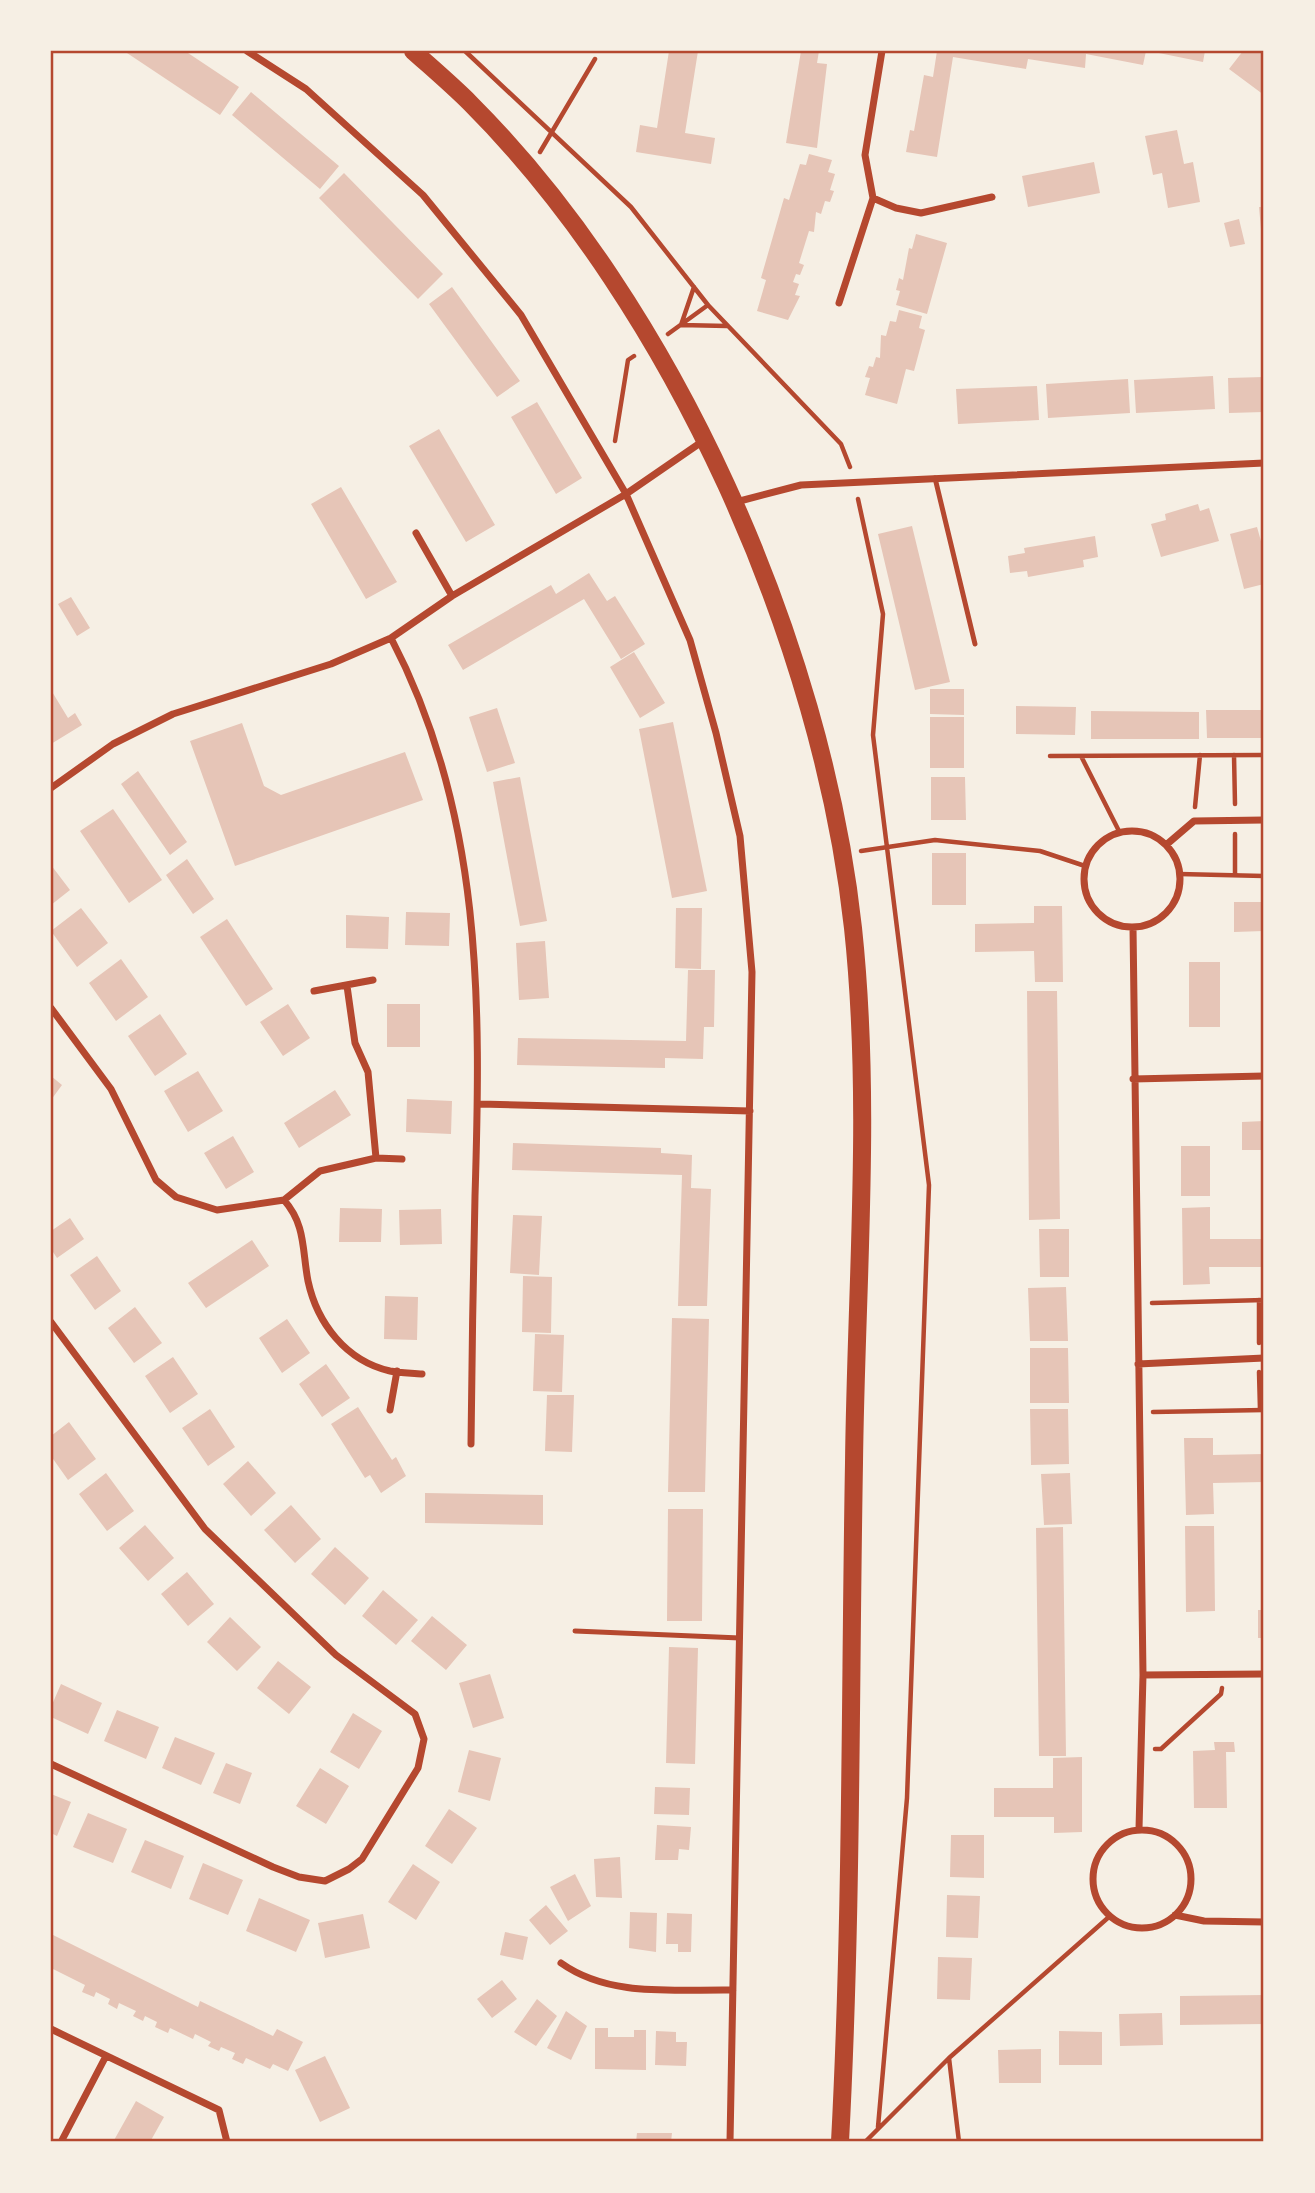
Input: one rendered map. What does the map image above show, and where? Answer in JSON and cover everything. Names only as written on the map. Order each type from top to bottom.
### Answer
[{"type":"main road","points":[[412,51],[471,103],[528,168],[600,261],[652,345],[736,502],[808,699],[828,777],[843,853],[853,928],[859,1008],[862,1129],[841,2142]]},
{"type":"street","points":[[247,51],[306,89],[423,195],[522,315],[626,494],[690,640],[716,733],[740,836],[752,972],[730,2142]]},
{"type":"street","points":[[839,303],[873,198],[865,155],[882,51]]},
{"type":"street","points":[[873,198],[896,208],[921,213],[992,197]]},
{"type":"street","points":[[51,788],[113,744],[173,714],[331,664],[391,638],[452,596],[626,494],[704,441]]},
{"type":"street","points":[[736,502],[801,485],[1264,463]]},
{"type":"street","points":[[416,533],[452,596]]},
{"type":"street","points":[[391,638],[414,683],[456,812],[473,931],[480,1104],[471,1444]]},
{"type":"street","points":[[1166,845],[1194,821],[1264,820]]},
{"type":"street","points":[[1132,830],[1151,834],[1166,845],[1176,859],[1179,874],[1176,898],[1167,913],[1153,922],[1133,927],[1114,923],[1098,913],[1088,899],[1084,879],[1086,866],[1098,844],[1120,833],[1132,830]]},
{"type":"street","points":[[1133,927],[1143,1675],[1139,1829]]},
{"type":"street","points":[[314,991],[373,981]]},
{"type":"street","points":[[346,986],[355,1043],[368,1072],[376,1158]]},
{"type":"street","points":[[51,1008],[111,1089],[156,1180],[176,1196],[217,1210],[284,1200],[320,1171],[376,1158],[402,1159]]},
{"type":"street","points":[[1133,1079],[1264,1076]]},
{"type":"street","points":[[480,1104],[750,1111]]},
{"type":"street","points":[[284,1200],[296,1214],[303,1235],[308,1280],[323,1321],[335,1339],[360,1359],[397,1371],[422,1374]]},
{"type":"street","points":[[51,1322],[205,1529],[335,1655],[415,1714],[424,1740],[418,1768],[373,1844],[349,1870],[326,1881],[299,1877],[273,1867],[51,1764]]},
{"type":"street","points":[[1138,1364],[1264,1358]]},
{"type":"street","points":[[390,1409],[397,1371]]},
{"type":"street","points":[[1143,1675],[1264,1674]]},
{"type":"street","points":[[1139,1829],[1168,1837],[1188,1859],[1190,1889],[1175,1915],[1154,1927],[1143,1928],[1120,1923],[1110,1916],[1099,1903],[1093,1888],[1093,1871],[1098,1855],[1109,1842],[1123,1833],[1139,1829]]},
{"type":"street","points":[[1175,1915],[1205,1921],[1264,1922]]},
{"type":"street","points":[[561,1963],[579,1975],[602,1984],[644,1989],[733,1990]]},
{"type":"street","points":[[51,2029],[219,2110],[227,2142]]},
{"type":"street","points":[[61,2142],[106,2056]]},
{"type":"lane","points":[[935,478],[975,644]]},
{"type":"lane","points":[[575,1631],[740,1638]]},
{"type":"path","points":[[528,168],[536,161],[551,130],[595,59]]},
{"type":"path","points":[[694,287],[681,325],[728,326]]},
{"type":"path","points":[[708,305],[841,444],[856,482],[883,614],[873,735],[929,1185],[906,1798],[878,2127]]},
{"type":"path","points":[[1194,821],[1200,755]]},
{"type":"path","points":[[1050,757],[1264,755]]},
{"type":"path","points":[[1081,756],[1120,833]]},
{"type":"path","points":[[843,853],[935,840],[1040,851],[1086,866]]},
{"type":"path","points":[[1179,874],[1264,876]]},
{"type":"path","points":[[1137,1304],[1264,1300]]},
{"type":"path","points":[[1138,1412],[1264,1410]]},
{"type":"path","points":[[1140,1750],[1161,1749],[1171,1740],[1221,1693],[1223,1674]]},
{"type":"path","points":[[865,2142],[949,2058],[1110,1916]]},
{"type":"path","points":[[949,2058],[959,2142]]},
{"type":"building","points":[[124,51],[185,51],[239,87],[220,115]]},
{"type":"building","points":[[669,51],[698,51],[685,133],[715,138],[711,164],[636,152],[640,125],[657,128]]},
{"type":"building","points":[[801,51],[819,51],[817,63],[827,64],[817,148],[786,143]]},
{"type":"building","points":[[937,51],[1146,51],[1143,65],[1086,54],[1085,68],[1028,59],[1026,69],[953,57],[937,157],[906,152],[910,130],[914,131],[924,75],[933,77]]},
{"type":"building","points":[[1149,51],[1205,51],[1203,62]]},
{"type":"building","points":[[1243,51],[1259,51],[1264,55],[1264,95],[1229,69]]},
{"type":"building","points":[[251,92],[339,166],[320,189],[232,115]]},
{"type":"building","points":[[1177,130],[1184,164],[1193,162],[1200,202],[1168,208],[1162,173],[1153,175],[1145,136]]},
{"type":"building","points":[[809,154],[832,160],[828,172],[835,174],[830,190],[834,191],[830,202],[825,201],[821,214],[816,212],[814,232],[809,231],[799,263],[804,265],[793,282],[799,284],[795,295],[800,296],[788,320],[757,311],[766,280],[761,278],[784,198],[789,200],[800,164],[806,165]]},
{"type":"building","points":[[1094,162],[1100,193],[1028,207],[1022,176]]},
{"type":"building","points":[[344,173],[443,274],[418,299],[319,198]]},
{"type":"building","points":[[1259,207],[1264,207],[1264,229],[1261,229]]},
{"type":"building","points":[[1239,219],[1245,244],[1230,247],[1224,223]]},
{"type":"building","points":[[916,234],[947,243],[927,314],[896,305],[900,291],[896,290],[899,278],[903,280],[909,248],[912,249]]},
{"type":"building","points":[[452,287],[520,381],[497,397],[429,304]]},
{"type":"building","points":[[899,310],[922,316],[919,328],[925,330],[914,371],[906,369],[897,404],[865,395],[870,378],[865,377],[869,366],[873,367],[876,357],[880,358],[881,335],[886,336],[890,321],[896,322]]},
{"type":"building","points":[[1213,376],[1215,409],[1136,413],[1134,380]]},
{"type":"building","points":[[1264,377],[1264,412],[1229,413],[1228,378]]},
{"type":"building","points":[[1128,379],[1130,413],[1048,418],[1046,384]]},
{"type":"building","points":[[1037,386],[1039,420],[958,424],[956,389]]},
{"type":"building","points":[[537,402],[582,478],[556,494],[511,417]]},
{"type":"building","points":[[439,429],[495,525],[466,542],[409,446]]},
{"type":"building","points":[[341,487],[397,582],[366,599],[311,504]]},
{"type":"building","points":[[1198,504],[1200,511],[1209,508],[1219,541],[1161,557],[1151,524],[1166,520],[1165,514]]},
{"type":"building","points":[[912,526],[950,682],[915,690],[878,534]]},
{"type":"building","points":[[1257,527],[1264,552],[1264,584],[1244,589],[1230,534]]},
{"type":"building","points":[[1095,536],[1098,557],[1083,560],[1084,567],[1028,577],[1027,571],[1010,573],[1008,556],[1025,553],[1024,548]]},
{"type":"building","points":[[589,573],[607,601],[615,596],[645,644],[621,659],[584,599],[463,670],[448,645],[551,585],[556,594]]},
{"type":"building","points":[[71,597],[90,628],[77,636],[58,604]]},
{"type":"building","points":[[634,652],[665,703],[640,718],[610,667]]},
{"type":"building","points":[[930,689],[964,689],[964,715],[930,714]]},
{"type":"building","points":[[51,690],[68,718],[75,713],[82,725],[51,744]]},
{"type":"building","points":[[1016,706],[1076,707],[1075,735],[1016,734]]},
{"type":"building","points":[[497,708],[515,763],[487,772],[469,717]]},
{"type":"building","points":[[1206,710],[1264,710],[1264,738],[1207,738]]},
{"type":"building","points":[[1091,711],[1199,712],[1199,739],[1091,739]]},
{"type":"building","points":[[930,717],[964,717],[964,768],[930,768]]},
{"type":"building","points":[[673,722],[707,891],[672,898],[639,729]]},
{"type":"building","points":[[242,723],[264,786],[281,795],[405,752],[423,800],[235,866],[190,741]]},
{"type":"building","points":[[138,771],[187,842],[170,855],[121,784]]},
{"type":"building","points":[[520,777],[547,921],[520,926],[493,782]]},
{"type":"building","points":[[931,777],[965,777],[966,820],[931,820]]},
{"type":"building","points":[[113,809],[162,880],[129,903],[80,831]]},
{"type":"building","points":[[932,853],[966,853],[966,905],[932,905]]},
{"type":"building","points":[[187,859],[214,899],[193,914],[166,875]]},
{"type":"building","points":[[51,865],[70,890],[51,905]]},
{"type":"building","points":[[1234,902],[1264,902],[1264,931],[1234,932]]},
{"type":"building","points":[[1034,906],[1062,906],[1063,982],[1035,982],[1034,951],[975,952],[975,924],[1034,923]]},
{"type":"building","points":[[81,908],[108,943],[77,967],[51,931]]},
{"type":"building","points":[[676,908],[702,908],[701,969],[675,968]]},
{"type":"building","points":[[406,912],[450,913],[449,946],[405,945]]},
{"type":"building","points":[[346,915],[389,917],[388,949],[346,948]]},
{"type":"building","points":[[227,919],[273,989],[246,1006],[200,937]]},
{"type":"building","points":[[545,941],[549,998],[519,1000],[516,943]]},
{"type":"building","points":[[121,959],[148,997],[116,1021],[89,983]]},
{"type":"building","points":[[1189,962],[1220,962],[1220,1027],[1189,1027]]},
{"type":"building","points":[[688,970],[715,970],[714,1027],[704,1027],[703,1059],[665,1058],[665,1068],[517,1065],[518,1038],[686,1041]]},
{"type":"building","points":[[1027,991],[1057,991],[1060,1219],[1029,1220]]},
{"type":"building","points":[[288,1004],[310,1038],[283,1056],[260,1022]]},
{"type":"building","points":[[387,1004],[420,1004],[420,1047],[387,1047]]},
{"type":"building","points":[[160,1014],[187,1054],[155,1076],[128,1036]]},
{"type":"building","points":[[198,1071],[223,1111],[188,1132],[164,1091]]},
{"type":"building","points":[[51,1076],[62,1085],[51,1100]]},
{"type":"building","points":[[335,1090],[351,1115],[299,1148],[284,1123]]},
{"type":"building","points":[[407,1099],[452,1101],[451,1134],[406,1132]]},
{"type":"building","points":[[1264,1121],[1264,1150],[1242,1150],[1242,1122]]},
{"type":"building","points":[[233,1136],[254,1172],[226,1189],[204,1153]]},
{"type":"building","points":[[513,1143],[661,1148],[661,1153],[692,1155],[691,1188],[711,1189],[707,1306],[678,1306],[682,1175],[512,1170]]},
{"type":"building","points":[[1181,1146],[1210,1146],[1210,1196],[1181,1196]]},
{"type":"building","points":[[1210,1207],[1210,1239],[1264,1239],[1264,1267],[1209,1267],[1210,1284],[1183,1285],[1182,1208]]},
{"type":"building","points":[[340,1208],[382,1209],[381,1242],[339,1242]]},
{"type":"building","points":[[441,1209],[442,1244],[400,1245],[399,1210]]},
{"type":"building","points":[[513,1215],[542,1216],[539,1275],[510,1273]]},
{"type":"building","points":[[70,1218],[84,1239],[57,1258],[51,1249],[51,1231]]},
{"type":"building","points":[[1039,1229],[1069,1229],[1069,1277],[1040,1277]]},
{"type":"building","points":[[252,1240],[269,1266],[206,1308],[188,1283]]},
{"type":"building","points":[[97,1256],[121,1291],[95,1310],[70,1275]]},
{"type":"building","points":[[523,1276],[552,1277],[551,1333],[522,1332]]},
{"type":"building","points":[[1066,1287],[1068,1341],[1030,1341],[1028,1288]]},
{"type":"building","points":[[385,1296],[418,1297],[417,1340],[384,1339]]},
{"type":"building","points":[[135,1307],[162,1343],[134,1363],[108,1328]]},
{"type":"building","points":[[672,1318],[709,1319],[705,1492],[668,1492]]},
{"type":"building","points":[[287,1319],[310,1353],[282,1373],[259,1338]]},
{"type":"building","points":[[535,1334],[564,1335],[562,1392],[533,1391]]},
{"type":"building","points":[[1030,1348],[1068,1348],[1069,1403],[1030,1403]]},
{"type":"building","points":[[173,1357],[198,1394],[170,1413],[145,1376]]},
{"type":"building","points":[[326,1364],[350,1398],[322,1417],[299,1384]]},
{"type":"building","points":[[547,1395],[574,1395],[572,1452],[545,1451]]},
{"type":"building","points":[[358,1407],[392,1460],[396,1457],[406,1476],[381,1493],[370,1475],[365,1478],[331,1424]]},
{"type":"building","points":[[210,1409],[235,1447],[208,1466],[182,1428]]},
{"type":"building","points":[[1030,1409],[1068,1409],[1069,1464],[1031,1465]]},
{"type":"building","points":[[69,1422],[96,1459],[68,1480],[51,1456],[51,1436]]},
{"type":"building","points":[[1184,1438],[1213,1438],[1213,1455],[1264,1454],[1264,1482],[1213,1483],[1214,1514],[1186,1515]]},
{"type":"building","points":[[248,1461],[276,1493],[251,1516],[223,1484]]},
{"type":"building","points":[[106,1473],[134,1511],[107,1531],[79,1494]]},
{"type":"building","points":[[1070,1473],[1072,1524],[1044,1525],[1041,1474]]},
{"type":"building","points":[[425,1493],[543,1495],[543,1525],[425,1523]]},
{"type":"building","points":[[291,1505],[321,1539],[295,1563],[264,1530]]},
{"type":"building","points":[[668,1509],[703,1509],[702,1621],[667,1621]]},
{"type":"building","points":[[145,1525],[174,1558],[148,1581],[119,1548]]},
{"type":"building","points":[[1185,1526],[1214,1526],[1215,1611],[1186,1612]]},
{"type":"building","points":[[1063,1527],[1066,1756],[1039,1756],[1036,1528]]},
{"type":"building","points":[[335,1547],[369,1578],[345,1605],[311,1574]]},
{"type":"building","points":[[187,1572],[214,1604],[188,1626],[161,1594]]},
{"type":"building","points":[[383,1590],[418,1620],[396,1645],[362,1616]]},
{"type":"building","points":[[1258,1610],[1264,1610],[1264,1638],[1258,1638]]},
{"type":"building","points":[[432,1616],[467,1645],[446,1670],[411,1641]]},
{"type":"building","points":[[230,1617],[261,1647],[237,1671],[207,1642]]},
{"type":"building","points":[[669,1647],[698,1648],[695,1764],[666,1763]]},
{"type":"building","points":[[278,1661],[311,1687],[289,1714],[257,1688]]},
{"type":"building","points":[[490,1674],[504,1718],[473,1728],[459,1683]]},
{"type":"building","points":[[61,1684],[102,1703],[88,1734],[51,1717],[51,1707]]},
{"type":"building","points":[[117,1710],[159,1727],[146,1759],[104,1741]]},
{"type":"building","points":[[353,1713],[382,1731],[359,1769],[330,1752]]},
{"type":"building","points":[[175,1737],[215,1753],[201,1785],[162,1768]]},
{"type":"building","points":[[1214,1742],[1234,1742],[1235,1752],[1226,1752],[1227,1808],[1194,1808],[1193,1751],[1215,1750]]},
{"type":"building","points":[[469,1750],[501,1758],[490,1801],[458,1792]]},
{"type":"building","points":[[1082,1757],[1082,1832],[1054,1833],[1054,1817],[994,1817],[994,1788],[1053,1788],[1053,1758]]},
{"type":"building","points":[[226,1763],[252,1773],[240,1804],[213,1793]]},
{"type":"building","points":[[320,1768],[349,1786],[326,1824],[296,1806]]},
{"type":"building","points":[[655,1787],[690,1788],[689,1815],[654,1814]]},
{"type":"building","points":[[51,1794],[71,1802],[57,1836],[51,1833]]},
{"type":"building","points":[[449,1809],[477,1828],[452,1864],[425,1846]]},
{"type":"building","points":[[88,1813],[127,1829],[113,1863],[73,1847]]},
{"type":"building","points":[[657,1825],[691,1827],[689,1850],[679,1849],[678,1860],[655,1860]]},
{"type":"building","points":[[951,1835],[984,1835],[984,1878],[950,1877]]},
{"type":"building","points":[[145,1840],[184,1856],[171,1889],[131,1872]]},
{"type":"building","points":[[620,1857],[622,1898],[596,1897],[594,1859]]},
{"type":"building","points":[[203,1863],[243,1880],[228,1915],[189,1899]]},
{"type":"building","points":[[413,1864],[440,1882],[416,1920],[388,1902]]},
{"type":"building","points":[[575,1874],[591,1906],[568,1921],[550,1887]]},
{"type":"building","points":[[947,1895],[980,1896],[978,1938],[946,1937]]},
{"type":"building","points":[[259,1898],[310,1920],[296,1952],[246,1931]]},
{"type":"building","points":[[546,1905],[568,1931],[550,1945],[529,1920]]},
{"type":"building","points":[[630,1912],[657,1913],[656,1952],[629,1948]]},
{"type":"building","points":[[667,1913],[692,1914],[691,1952],[678,1952],[678,1944],[666,1944]]},
{"type":"building","points":[[363,1914],[370,1948],[325,1958],[318,1923]]},
{"type":"building","points":[[505,1932],[528,1937],[523,1960],[500,1955]]},
{"type":"building","points":[[51,1934],[198,2007],[200,2001],[273,2036],[277,2029],[303,2042],[288,2071],[273,2064],[270,2069],[246,2058],[243,2064],[232,2059],[235,2053],[221,2047],[219,2051],[208,2046],[211,2042],[195,2034],[193,2039],[170,2028],[168,2033],[155,2027],[157,2022],[145,2016],[143,2021],[133,2016],[136,2011],[119,2003],[117,2009],[108,2004],[110,1999],[96,1992],[94,1997],[82,1992],[85,1985],[51,1968]]},
{"type":"building","points":[[938,1957],[972,1958],[970,2000],[937,1999]]},
{"type":"building","points":[[502,1980],[517,1999],[492,2018],[477,1999]]},
{"type":"building","points":[[1264,1995],[1264,2024],[1180,2025],[1180,1996]]},
{"type":"building","points":[[537,1999],[557,2016],[536,2046],[514,2032]]},
{"type":"building","points":[[566,2011],[587,2026],[571,2060],[547,2048]]},
{"type":"building","points":[[1162,2013],[1163,2045],[1120,2046],[1119,2014]]},
{"type":"building","points":[[595,2028],[608,2028],[608,2037],[634,2037],[634,2030],[646,2030],[646,2070],[595,2069]]},
{"type":"building","points":[[656,2031],[676,2032],[676,2042],[687,2042],[686,2066],[655,2065]]},
{"type":"building","points":[[1059,2031],[1102,2032],[1102,2065],[1059,2065]]},
{"type":"building","points":[[1041,2049],[1041,2083],[999,2083],[998,2050]]},
{"type":"building","points":[[325,2056],[350,2108],[320,2122],[295,2070]]},
{"type":"building","points":[[136,2101],[164,2117],[150,2142],[113,2142]]},
{"type":"building","points":[[637,2133],[672,2133],[671,2142],[636,2142]]}]
